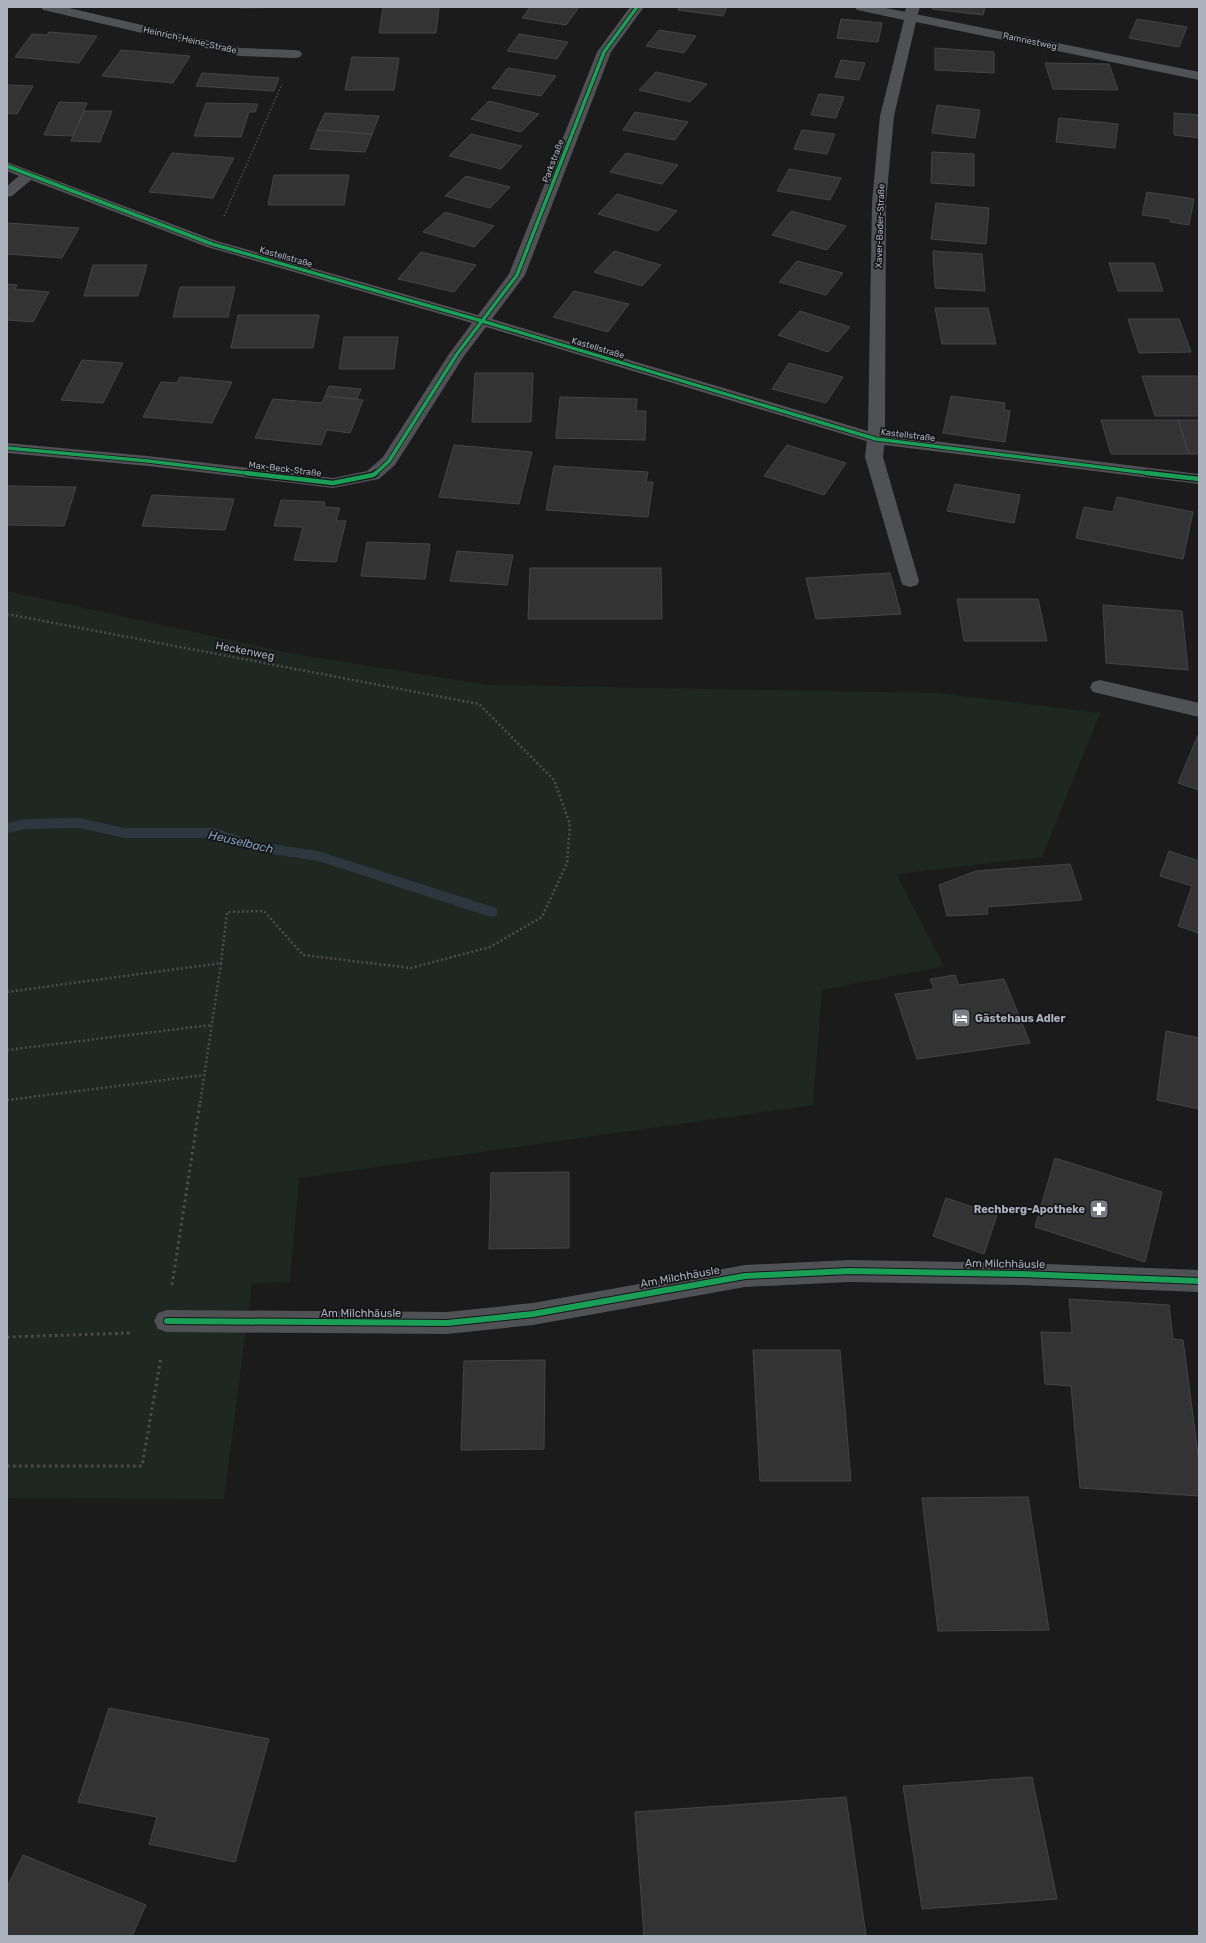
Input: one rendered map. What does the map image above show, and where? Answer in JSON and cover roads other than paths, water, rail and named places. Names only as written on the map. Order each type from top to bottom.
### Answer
[{"type":"street","name":"Heinrich-Heine-Straße","points":[[48,7],[240,52],[295,54]]},
{"type":"street","name":"Parkstraße","points":[[482,321],[517,275],[604,52],[637,7]]},
{"type":"street","name":"Ramnestweg","points":[[862,7],[912,12],[1199,76]]},
{"type":"street","name":"Xaver-Bader-Straße","points":[[910,581],[874,457],[876,439],[879,202],[887,116],[912,12]]},
{"type":"street","name":"Kastellstraße","points":[[7,166],[212,244],[482,321],[876,439],[1199,479]]},
{"type":"street","points":[[7,193],[30,174]]},
{"type":"street","name":"Max-Beck-Straße","points":[[7,448],[148,461],[333,483],[373,475],[389,461],[457,354],[482,321]]},
{"type":"street","points":[[1100,687],[1199,710]]},
{"type":"street","name":"Am Milchhäusle","points":[[167,1321],[447,1323],[533,1314],[745,1276],[849,1271],[1021,1274],[1199,1281]]},
{"type":"waterway","name":"Heuselbach","points":[[7,828],[26,824],[79,823],[125,833],[214,833],[257,847],[318,856],[491,912]]},
{"type":"place","name":"Gästehaus Adler","points":[[961,1018]]},
{"type":"place","name":"Rechberg-Apotheke","points":[[1099,1209]]}]
